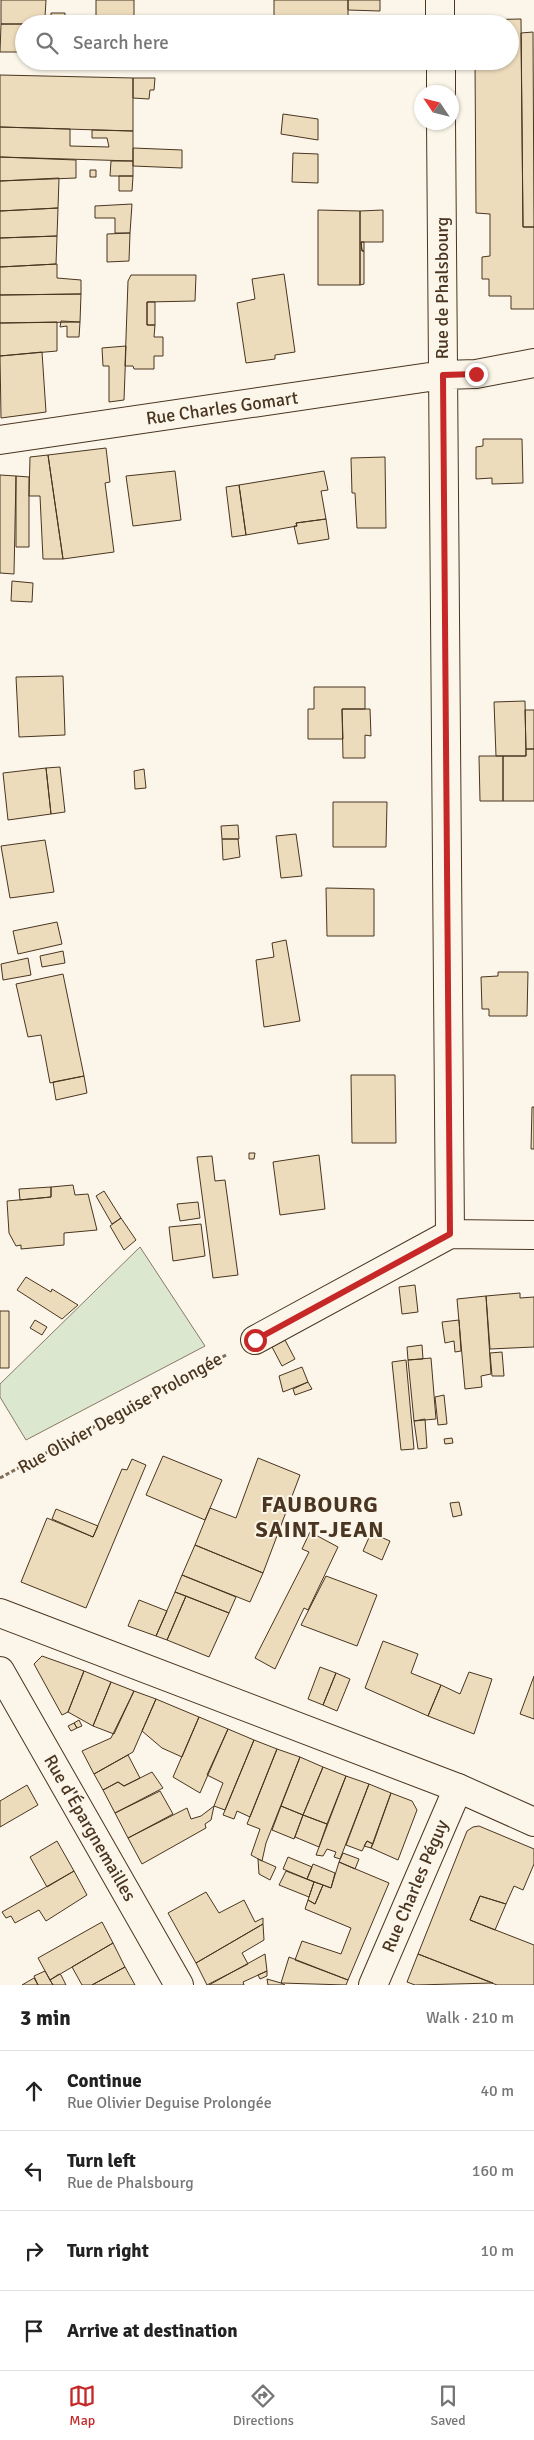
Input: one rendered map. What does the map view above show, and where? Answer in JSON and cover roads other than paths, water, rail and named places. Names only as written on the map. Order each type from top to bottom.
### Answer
[{"type":"street","points":[[440,0],[440,15]]},
{"type":"street","points":[[441,70],[441,85]]},
{"type":"street","name":"Rue de Phalsbourg","points":[[441,130],[450,1234]]},
{"type":"street","name":"Rue Charles Gomart","points":[[0,440],[443,375],[476,374],[534,363]]},
{"type":"street","points":[[255,1340],[450,1234],[534,1235]]},
{"type":"street","points":[[0,1613],[458,1788],[534,1822]]},
{"type":"street","name":"Rue d'Épargnemailles","points":[[0,1671],[179,1985]]},
{"type":"street","name":"Rue Charles Péguy","points":[[373,1985],[458,1788]]},
{"type":"district","name":"FAUBOURG SAINT-JEAN","points":[[320,1516]]}]
